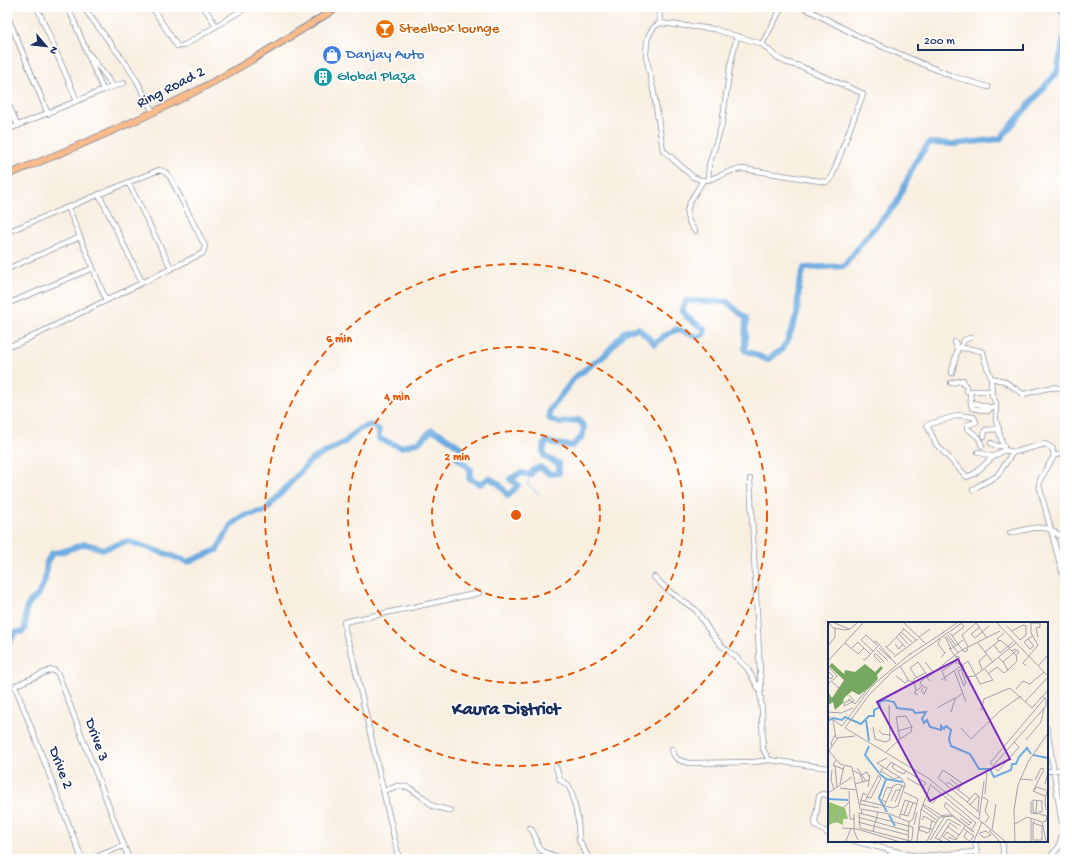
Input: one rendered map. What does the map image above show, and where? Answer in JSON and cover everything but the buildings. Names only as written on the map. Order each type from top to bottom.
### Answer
[{"type":"main road","name":"Ring Road 2","points":[[7,175],[72,149],[153,112],[234,70],[338,7]]},
{"type":"street","points":[[37,7],[78,101]]},
{"type":"street","points":[[68,7],[103,90]]},
{"type":"street","points":[[83,7],[127,65],[153,112]]},
{"type":"street","points":[[152,7],[179,46],[185,45],[247,7]]},
{"type":"street","points":[[204,7],[216,26]]},
{"type":"street","points":[[659,7],[660,23]]},
{"type":"street","points":[[762,44],[782,7]]},
{"type":"street","points":[[803,7],[844,29],[915,61],[952,76],[988,87]]},
{"type":"street","points":[[7,15],[48,114]]},
{"type":"street","points":[[660,23],[714,29],[737,36],[762,44],[784,62],[802,67],[862,94],[832,177],[826,182],[739,169],[706,180],[693,177],[663,150],[646,55],[647,40],[650,33],[654,27],[660,23]]},
{"type":"street","points":[[695,231],[689,223],[687,211],[690,200],[706,180],[709,165],[722,124],[730,67],[737,36]]},
{"type":"street","points":[[86,49],[113,86]]},
{"type":"street","points":[[7,130],[103,90],[124,83]]},
{"type":"street","points":[[7,101],[18,126]]},
{"type":"street","points":[[7,232],[155,171],[161,170],[170,177],[205,246],[203,253],[16,344],[7,346]]},
{"type":"street","points":[[128,182],[171,268]]},
{"type":"street","points":[[99,194],[142,282]]},
{"type":"street","points":[[68,207],[106,300]]},
{"type":"street","points":[[7,269],[80,237]]},
{"type":"street","points":[[7,304],[93,268]]},
{"type":"street","points":[[952,374],[959,348],[964,340],[970,338]]},
{"type":"street","points":[[955,342],[959,348],[983,352],[984,361],[991,378],[992,391],[996,403],[996,420],[1004,448]]},
{"type":"street","points":[[991,378],[1004,381],[1024,394],[1052,387],[1060,387],[1065,389]]},
{"type":"street","points":[[951,383],[963,380],[967,391],[992,391]]},
{"type":"street","points":[[970,391],[972,408],[988,411],[990,408],[996,407]]},
{"type":"street","points":[[982,446],[979,438],[967,428],[966,425],[976,422],[974,417],[959,415],[927,425],[936,444],[967,477],[974,474],[1004,448]]},
{"type":"street","points":[[984,436],[985,430],[999,429]]},
{"type":"street","points":[[991,443],[1013,452],[1045,444],[1052,448],[1054,456]]},
{"type":"street","points":[[978,452],[993,457]]},
{"type":"street","points":[[973,490],[997,476],[1013,452]]},
{"type":"street","points":[[1065,452],[1054,456],[1040,480],[1039,486],[1065,583]]},
{"type":"street","points":[[750,479],[763,749],[769,760]]},
{"type":"street","points":[[1010,533],[1046,527],[1065,539]]},
{"type":"street","points":[[654,577],[670,592],[696,610],[711,633],[722,646],[747,668],[760,691],[761,696]]},
{"type":"street","points":[[399,859],[344,622],[479,593]]},
{"type":"street","name":"Drive 3","points":[[16,685],[51,670],[57,672],[129,859]]},
{"type":"street","name":"Drive 2","points":[[16,685],[82,859]]},
{"type":"street","points":[[1048,734],[1063,830],[1059,846],[1048,859]]},
{"type":"street","points":[[672,749],[675,758],[679,761],[689,763],[754,762],[769,760],[828,768]]},
{"type":"street","points":[[556,767],[560,780],[568,786],[572,794],[578,820],[579,840],[589,859]]},
{"type":"street","points":[[1048,771],[1065,769]]},
{"type":"street","points":[[384,791],[397,786],[408,787],[433,806],[451,811]]},
{"type":"street","points":[[828,795],[822,794],[819,796],[815,823],[819,828],[828,833]]},
{"type":"street","points":[[530,828],[533,830],[542,852],[564,859]]},
{"type":"street","points":[[858,842],[910,855],[921,856],[977,852]]},
{"type":"street","points":[[975,842],[978,859]]},
{"type":"street","points":[[1002,842],[1004,859]]},
{"type":"street","points":[[91,859],[123,846]]},
{"type":"street","points":[[890,859],[892,850]]},
{"type":"street","points":[[7,852],[10,859]]},
{"type":"waterway","points":[[1059,7],[1064,14],[1065,23]]},
{"type":"waterway","points":[[7,647],[16,632],[22,632],[25,629],[26,610],[30,602],[38,595],[45,580],[47,562],[52,553],[61,552],[85,544],[104,549],[127,541],[188,562],[217,550],[231,525],[243,516],[265,511],[311,460],[345,442],[359,429],[371,425],[379,430],[379,439],[401,447],[419,442],[432,430],[441,434],[462,448],[457,458],[471,470],[469,478],[480,484],[489,478],[499,484],[508,496],[518,485],[510,479],[521,473],[531,475],[533,470],[540,467],[550,474],[559,473],[559,464],[545,457],[543,450],[546,441],[572,446],[582,437],[584,427],[579,420],[560,423],[550,419],[549,411],[575,377],[605,355],[624,332],[638,328],[655,344],[664,336],[677,329],[697,337],[704,334],[705,329],[688,318],[682,309],[686,301],[727,302],[746,318],[745,350],[768,360],[781,350],[787,342],[797,315],[799,286],[804,268],[844,266],[867,236],[896,204],[916,161],[929,143],[954,144],[1000,139],[1057,72],[1065,34]]},
{"type":"waterway","points":[[531,475],[527,484],[539,494]]},
{"type":"place","name":"Steelbox lounge","points":[[385,29]]},
{"type":"place","name":"Danjay Auto","points":[[332,55]]},
{"type":"place","name":"Global Plaza","points":[[323,77]]},
{"type":"district","name":"Kaura District","points":[[506,710]]}]
